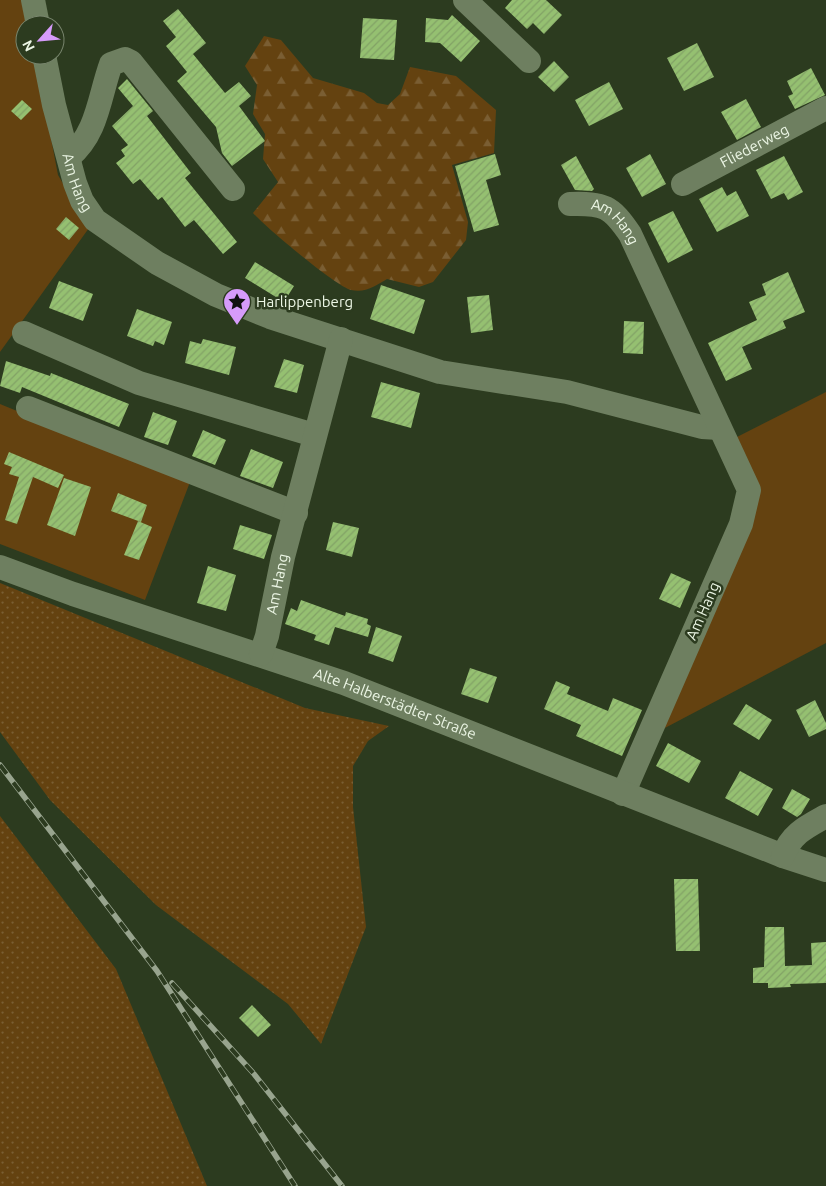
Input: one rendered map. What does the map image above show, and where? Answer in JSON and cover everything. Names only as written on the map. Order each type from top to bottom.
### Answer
[{"type":"street","points":[[33,0],[36,15]]},
{"type":"street","points":[[466,0],[529,61]]},
{"type":"street","name":"Am Hang","points":[[233,189],[131,62],[125,59],[111,64],[100,106],[86,140],[69,157],[75,183],[82,201],[95,220],[157,264],[216,295],[270,318],[440,372],[567,392],[702,427],[719,428]]},
{"type":"street","points":[[46,65],[54,104],[69,157]]},
{"type":"street","name":"Fliederweg","points":[[683,184],[826,108]]},
{"type":"street","name":"Am Hang","points":[[570,204],[596,203],[608,208],[619,218],[630,234],[749,490],[748,502],[741,524],[623,794]]},
{"type":"street","points":[[24,333],[140,383],[314,435]]},
{"type":"street","name":"Am Hang","points":[[261,654],[267,636],[283,556],[341,339]]},
{"type":"street","points":[[28,408],[296,513]]},
{"type":"street","name":"Alte Halberstädter Straße","points":[[0,567],[73,594],[261,654],[344,683],[623,794],[783,856],[826,870]]},
{"type":"street","points":[[783,856],[788,842],[797,832],[826,816]]},
{"type":"green space","points":[[0,0],[24,0],[27,15],[15,15],[15,65],[37,65],[58,175],[89,228],[0,352]]},
{"type":"green space","points":[[264,36],[281,40],[313,78],[364,93],[377,103],[388,105],[400,94],[410,67],[456,76],[496,110],[494,153],[452,165],[468,222],[466,240],[433,282],[419,287],[387,279],[366,290],[351,290],[331,279],[317,268],[253,213],[278,182],[263,159],[265,134],[253,114],[257,85],[245,66]]},
{"type":"green space","points":[[826,392],[826,643],[663,729],[747,530],[735,438]]},
{"type":"green space","points":[[0,404],[190,482],[145,600],[0,544]]},
{"type":"green space","points":[[0,583],[305,708],[389,726],[368,741],[353,766],[353,807],[366,927],[321,1044],[288,1004],[156,905],[50,800],[0,732]]},
{"type":"green space","points":[[0,816],[116,969],[207,1186],[0,1186]]},
{"type":"building","points":[[512,0],[546,0],[562,15],[544,34],[533,23],[527,29],[505,8]]},
{"type":"building","points":[[178,9],[206,43],[193,54],[225,93],[239,82],[251,96],[239,106],[265,141],[232,166],[222,153],[216,127],[177,81],[187,72],[166,46],[176,37],[163,21]]},
{"type":"building","points":[[452,15],[480,41],[461,62],[440,43],[425,42],[426,18],[448,20]]},
{"type":"building","points":[[363,18],[397,20],[394,60],[360,58]]},
{"type":"building","points":[[697,43],[714,77],[684,91],[667,58]]},
{"type":"building","points":[[554,61],[569,77],[554,92],[538,77]]},
{"type":"building","points":[[811,68],[825,95],[795,109],[788,96],[793,94],[787,81]]},
{"type":"building","points":[[127,79],[153,111],[147,116],[191,173],[185,178],[237,242],[223,254],[194,220],[185,227],[162,197],[158,200],[140,179],[133,184],[116,163],[125,156],[121,150],[128,145],[112,126],[133,106],[118,88]]},
{"type":"building","points":[[609,82],[623,109],[589,126],[575,100]]},
{"type":"building","points":[[746,99],[761,127],[737,140],[721,112]]},
{"type":"building","points":[[22,100],[32,109],[21,120],[11,111]]},
{"type":"building","points":[[495,154],[501,175],[486,180],[499,225],[474,232],[455,166]]},
{"type":"building","points":[[650,154],[666,184],[642,197],[626,168]]},
{"type":"building","points":[[576,156],[594,189],[592,191],[575,190],[561,165]]},
{"type":"building","points":[[784,156],[803,192],[788,200],[784,193],[771,199],[756,170]]},
{"type":"building","points":[[722,187],[727,196],[736,191],[749,216],[717,232],[699,199]]},
{"type":"building","points":[[673,211],[693,250],[668,263],[648,223]]},
{"type":"building","points":[[66,217],[79,228],[69,240],[56,229]]},
{"type":"building","points":[[255,262],[294,286],[284,302],[245,278]]},
{"type":"building","points":[[788,272],[805,312],[783,321],[786,328],[742,347],[752,369],[726,381],[708,343],[757,320],[749,302],[766,295],[762,284]]},
{"type":"building","points":[[59,281],[93,294],[83,321],[49,308]]},
{"type":"building","points":[[381,285],[425,300],[414,334],[370,319]]},
{"type":"building","points":[[489,295],[493,330],[471,333],[467,297]]},
{"type":"building","points":[[137,309],[172,322],[164,345],[155,341],[153,346],[127,336]]},
{"type":"building","points":[[624,321],[644,322],[643,354],[623,353]]},
{"type":"building","points":[[203,339],[236,347],[229,375],[185,363],[190,341],[201,344]]},
{"type":"building","points":[[284,359],[304,365],[297,393],[274,387]]},
{"type":"building","points":[[6,361],[50,376],[51,373],[129,404],[119,427],[22,387],[20,393],[0,386]]},
{"type":"building","points":[[381,382],[420,393],[411,428],[371,417]]},
{"type":"building","points":[[153,412],[177,421],[168,445],[144,437]]},
{"type":"building","points":[[203,430],[226,440],[215,465],[192,456]]},
{"type":"building","points":[[251,449],[283,462],[273,488],[240,476]]},
{"type":"building","points":[[9,452],[64,475],[58,488],[33,477],[17,524],[5,520],[19,477],[9,474],[12,467],[4,464]]},
{"type":"building","points":[[64,478],[91,487],[75,536],[47,525]]},
{"type":"building","points":[[118,493],[147,505],[141,522],[111,511]]},
{"type":"building","points":[[138,521],[152,527],[139,560],[124,555]]},
{"type":"building","points":[[333,522],[359,528],[352,557],[326,550]]},
{"type":"building","points":[[240,525],[272,535],[264,559],[233,549]]},
{"type":"building","points":[[208,566],[236,575],[226,611],[197,603]]},
{"type":"building","points":[[671,573],[691,582],[680,608],[659,599]]},
{"type":"building","points":[[301,600],[345,616],[346,612],[368,619],[367,624],[371,626],[368,637],[335,627],[329,645],[314,640],[316,635],[285,624],[291,608],[297,611]]},
{"type":"building","points":[[376,627],[402,636],[393,662],[368,653]]},
{"type":"building","points":[[470,668],[497,677],[488,703],[461,694]]},
{"type":"building","points":[[556,681],[570,687],[567,694],[608,711],[613,698],[642,710],[622,756],[576,736],[581,725],[544,709]]},
{"type":"building","points":[[815,700],[826,723],[826,729],[809,737],[796,710]]},
{"type":"building","points":[[746,704],[772,720],[759,740],[733,724]]},
{"type":"building","points":[[668,743],[701,761],[689,783],[656,766]]},
{"type":"building","points":[[740,771],[773,789],[758,816],[725,798]]},
{"type":"building","points":[[792,789],[810,799],[797,817],[782,808]]},
{"type":"building","points":[[674,879],[698,879],[700,951],[676,951]]},
{"type":"building","points":[[765,927],[784,927],[785,966],[812,965],[811,943],[826,942],[826,983],[790,984],[791,987],[768,988],[768,983],[753,983],[753,968],[764,967]]},
{"type":"building","points":[[252,1005],[271,1025],[258,1037],[239,1018]]},
{"type":"railway","points":[[0,765],[157,971],[295,1186]]},
{"type":"railway","points":[[172,983],[254,1074],[342,1186]]},
{"type":"place","name":"Harlippenberg","points":[[237,326]]}]
